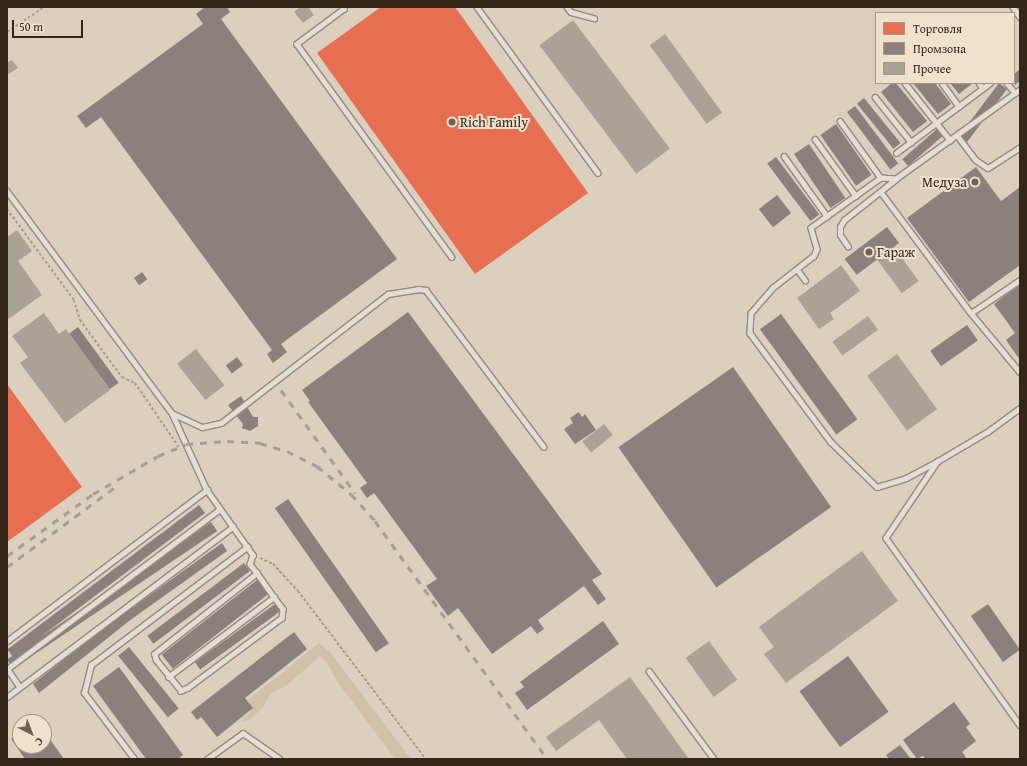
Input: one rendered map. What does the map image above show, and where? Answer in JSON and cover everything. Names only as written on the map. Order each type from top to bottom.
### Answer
[{"type":"lane","points":[[343,7],[344,9],[297,44],[452,257]]},
{"type":"lane","points":[[477,7],[598,173]]},
{"type":"lane","points":[[567,7],[571,12],[594,18]]},
{"type":"lane","points":[[1012,7],[1020,17]]},
{"type":"lane","points":[[907,84],[950,140]]},
{"type":"lane","points":[[943,84],[959,106]]},
{"type":"lane","points":[[980,84],[983,88]]},
{"type":"lane","points":[[896,153],[989,84]]},
{"type":"lane","points":[[1008,84],[1015,93]]},
{"type":"lane","points":[[848,247],[840,235],[840,227],[844,220],[896,179],[1020,90]]},
{"type":"lane","points":[[875,97],[911,142]]},
{"type":"lane","points":[[840,121],[881,178]]},
{"type":"lane","points":[[957,135],[976,160],[988,168],[1020,147]]},
{"type":"lane","points":[[815,139],[856,196]]},
{"type":"lane","points":[[784,156],[827,216]]},
{"type":"lane","points":[[896,179],[881,178],[811,228],[817,249],[814,256],[773,288],[751,313],[750,333],[821,430],[831,442],[877,487],[906,478],[938,461],[988,432],[1020,408]]},
{"type":"lane","points":[[7,191],[172,413],[207,490],[219,510],[253,555],[250,564],[257,573],[283,609],[282,618],[188,688],[181,691],[168,677],[156,660],[154,654],[158,649],[257,573]]},
{"type":"lane","points":[[881,192],[971,313],[1020,372]]},
{"type":"lane","points":[[797,269],[805,280]]},
{"type":"lane","points":[[971,313],[1020,280]]},
{"type":"lane","points":[[172,413],[202,427],[221,423],[388,294],[418,289],[426,290],[544,448]]},
{"type":"lane","points":[[938,461],[886,538],[1020,725]]},
{"type":"lane","points":[[7,642],[207,490]]},
{"type":"lane","points":[[20,687],[7,668],[219,510]]},
{"type":"lane","points":[[7,696],[232,527]]},
{"type":"lane","points":[[134,759],[84,693],[91,665],[247,547]]},
{"type":"lane","points":[[168,677],[274,597]]},
{"type":"lane","points":[[649,671],[714,759]]},
{"type":"lane","points":[[207,759],[243,733],[280,759]]},
{"type":"path","points":[[7,32],[44,7]]},
{"type":"path","points":[[7,210],[74,300],[80,320],[122,376],[135,383],[183,453],[192,458]]},
{"type":"path","points":[[253,555],[272,564],[298,591],[426,759]]},
{"type":"shaded area","points":[[319,643],[330,652],[411,759],[395,759],[339,684],[327,663],[320,656],[286,686],[271,693],[264,706],[251,719],[240,722],[252,711],[248,700]]},
{"type":"building: Торговля","name":"Rich Family","points":[[381,7],[455,7],[588,193],[475,274],[317,53]]},
{"type":"building: Торговля","points":[[7,384],[82,487],[7,542]]},
{"type":"building: Промзона","points":[[205,7],[227,7],[230,12],[221,19],[397,259],[281,344],[287,352],[273,363],[267,354],[272,350],[101,117],[86,128],[77,116],[203,24],[196,14]]},
{"type":"building: Промзона","points":[[1020,69],[1020,81],[1015,85],[1015,84],[1015,73]]},
{"type":"building: Промзона","points":[[891,84],[897,84],[927,121],[913,132],[881,92]]},
{"type":"building: Промзона","points":[[914,84],[936,84],[951,104],[938,114]]},
{"type":"building: Промзона","points":[[951,84],[972,84],[959,94]]},
{"type":"building: Промзона","points":[[998,84],[1000,84],[1007,89],[964,146],[956,140]]},
{"type":"building: Промзона","points":[[864,98],[901,143],[894,149],[857,104]]},
{"type":"building: Промзона","points":[[855,106],[898,164],[890,170],[847,112]]},
{"type":"building: Промзона","points":[[836,124],[872,175],[856,186],[820,135]]},
{"type":"building: Промзона","points":[[937,129],[943,136],[908,166],[902,159]]},
{"type":"building: Промзона","points":[[809,144],[845,198],[830,208],[794,154]]},
{"type":"building: Промзона","points":[[776,157],[819,215],[811,221],[767,164]]},
{"type":"building: Промзона","points":[[976,167],[1001,201],[1020,187],[1020,265],[969,302],[907,218]]},
{"type":"building: Промзона","points":[[777,195],[791,213],[773,227],[759,209]]},
{"type":"building: Промзона","name":"Гараж","points":[[887,227],[899,243],[857,275],[845,259]]},
{"type":"building: Промзона","points":[[142,272],[147,279],[139,285],[134,278]]},
{"type":"building: Промзона","points":[[1018,286],[1020,289],[1020,360],[1006,340],[1015,333],[994,304]]},
{"type":"building: Промзона","points":[[408,312],[602,574],[592,580],[606,599],[598,605],[584,586],[538,620],[544,629],[537,634],[531,626],[492,654],[458,608],[448,616],[426,586],[437,579],[374,493],[367,498],[360,488],[367,483],[308,402],[310,401],[302,390]]},
{"type":"building: Промзона","points":[[781,314],[857,419],[836,434],[760,329]]},
{"type":"building: Промзона","points":[[967,325],[978,341],[941,366],[930,351]]},
{"type":"building: Промзона","points":[[78,327],[119,383],[110,389],[69,333]]},
{"type":"building: Промзона","points":[[237,357],[243,365],[232,373],[226,365]]},
{"type":"building: Промзона","points":[[733,367],[831,507],[716,587],[618,447]]},
{"type":"building: Промзона","points":[[241,396],[253,417],[258,417],[258,426],[250,431],[242,428],[243,424],[228,405]]},
{"type":"building: Промзона","points":[[579,412],[582,417],[585,414],[596,430],[575,444],[564,429],[573,423],[570,418]]},
{"type":"building: Промзона","points":[[288,499],[389,643],[376,652],[275,508]]},
{"type":"building: Промзона","points":[[199,505],[205,513],[13,657],[7,649]]},
{"type":"building: Промзона","points":[[211,522],[217,531],[13,669],[7,660]]},
{"type":"building: Промзона","points":[[222,543],[227,551],[129,621],[39,693],[33,684],[100,631]]},
{"type":"building: Промзона","points":[[244,563],[250,571],[153,644],[147,636]]},
{"type":"building: Промзона","points":[[257,580],[268,594],[173,669],[162,654]]},
{"type":"building: Промзона","points":[[275,604],[280,611],[200,669],[195,662]]},
{"type":"building: Промзона","points":[[988,604],[1020,650],[1003,662],[971,616]]},
{"type":"building: Промзона","points":[[603,621],[619,644],[527,710],[515,693],[524,687],[520,682]]},
{"type":"building: Промзона","points":[[294,632],[307,649],[245,698],[253,708],[217,737],[201,717],[197,720],[191,712]]},
{"type":"building: Промзона","points":[[129,647],[179,708],[168,717],[118,656]]},
{"type":"building: Промзона","points":[[848,656],[889,712],[840,747],[799,691]]},
{"type":"building: Промзона","points":[[119,667],[183,755],[178,759],[146,759],[93,686]]},
{"type":"building: Промзона","points":[[954,702],[970,724],[966,727],[976,741],[962,752],[966,757],[963,759],[925,759],[923,756],[917,759],[903,740]]},
{"type":"building: Промзона","points":[[52,742],[64,759],[25,759],[22,754],[52,754]]},
{"type":"building: Промзона","points":[[900,745],[911,759],[889,759],[886,755]]},
{"type":"building: Прочее","points":[[300,7],[308,7],[314,15],[303,23],[294,12]]},
{"type":"building: Прочее","points":[[573,20],[670,149],[636,174],[539,45]]},
{"type":"building: Прочее","points":[[665,34],[722,112],[707,124],[650,45]]},
{"type":"building: Прочее","points":[[12,60],[18,68],[7,75],[7,63]]},
{"type":"building: Прочее","points":[[17,230],[32,251],[18,261],[42,295],[7,320],[7,237]]},
{"type":"building: Прочее","points":[[894,247],[919,281],[902,293],[877,259]]},
{"type":"building: Прочее","points":[[841,265],[860,291],[830,313],[834,319],[819,329],[797,298]]},
{"type":"building: Прочее","points":[[44,313],[59,334],[66,329],[110,390],[65,423],[20,363],[28,357],[12,336]]},
{"type":"building: Прочее","points":[[868,316],[878,330],[842,356],[832,342]]},
{"type":"building: Прочее","points":[[196,349],[224,385],[205,400],[177,364]]},
{"type":"building: Прочее","points":[[897,354],[937,409],[907,431],[867,376]]},
{"type":"building: Прочее","points":[[604,424],[613,435],[591,453],[582,442]]},
{"type":"building: Прочее","points":[[862,551],[898,601],[786,683],[764,654],[774,647],[759,627]]},
{"type":"building: Прочее","points":[[709,641],[737,680],[714,697],[686,658]]},
{"type":"building: Прочее","points":[[630,677],[689,759],[627,759],[599,720],[556,751],[546,737]]},
{"type":"railway","points":[[281,390],[355,493]]},
{"type":"railway","points":[[7,556],[93,494],[158,456],[186,444],[227,441],[260,443],[287,451],[317,466],[351,494],[375,521],[547,759]]},
{"type":"railway","points":[[7,567],[115,487]]},
{"type":"place","name":"Rich Family","points":[[452,122]]},
{"type":"place","name":"Медуза","points":[[975,182]]},
{"type":"place","name":"Гараж","points":[[869,252]]}]
